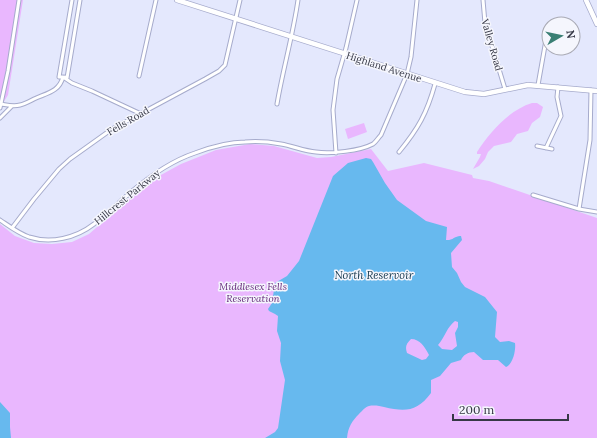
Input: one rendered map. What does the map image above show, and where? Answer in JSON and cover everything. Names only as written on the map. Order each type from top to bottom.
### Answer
[{"type":"main road","name":"Highland Avenue","points":[[179,0],[435,84],[474,94],[484,94],[528,85],[597,91]]},
{"type":"main road","points":[[586,0],[597,24]]},
{"type":"street","points":[[19,0],[8,71],[0,106],[20,105],[56,90],[63,77]]},
{"type":"street","points":[[72,0],[59,77],[63,77],[72,83],[139,113]]},
{"type":"street","points":[[63,77],[67,78],[80,0]]},
{"type":"street","points":[[139,76],[156,0]]},
{"type":"street","name":"Fells Road","points":[[12,228],[59,169],[98,138],[139,113],[219,71],[225,65],[240,0]]},
{"type":"street","points":[[277,104],[292,37],[298,0]]},
{"type":"street","points":[[336,153],[333,110],[337,79],[345,54],[356,0]]},
{"type":"street","points":[[407,74],[411,56],[417,0]]},
{"type":"street","name":"Valley Road","points":[[483,0],[485,22],[505,89]]},
{"type":"street","points":[[538,85],[543,56]]},
{"type":"street","name":"Hillcrest Parkway","points":[[0,220],[28,236],[46,240],[62,239],[94,225],[151,176],[188,155],[225,144],[245,142],[279,144],[317,153],[336,153],[362,148],[374,143],[381,135],[407,74]]},
{"type":"street","points":[[399,152],[412,136],[421,121],[429,105],[435,84]]},
{"type":"street","points":[[546,148],[561,116],[557,97],[558,87]]},
{"type":"street","points":[[579,209],[590,140],[592,90]]},
{"type":"street","points":[[0,118],[12,106]]},
{"type":"street","points":[[537,146],[552,149]]},
{"type":"street","points":[[533,195],[579,209],[597,212]]},
{"type":"green space","points":[[0,0],[23,0],[8,95],[0,108]]},
{"type":"green space","points":[[532,103],[537,103],[543,107],[540,117],[532,123],[528,131],[517,134],[511,142],[494,146],[479,166],[473,169],[481,154],[477,154],[477,152],[494,130],[508,116]]},
{"type":"green space","points":[[364,123],[367,132],[348,139],[345,129]]},
{"type":"green space","name":"Middlesex Fells Reservation","points":[[250,144],[274,146],[317,158],[331,157],[371,149],[388,171],[424,163],[472,175],[473,178],[489,181],[597,218],[597,438],[0,438],[0,224],[15,236],[34,243],[52,244],[72,242],[89,234],[142,188],[159,176],[181,164],[216,150]]},
{"type":"water","name":"North Reservoir","points":[[366,158],[371,159],[397,200],[426,221],[447,227],[446,240],[461,236],[462,240],[451,253],[452,267],[465,287],[485,297],[497,312],[495,337],[500,342],[509,341],[515,343],[514,356],[506,367],[498,360],[483,360],[474,352],[468,353],[464,355],[461,360],[451,363],[440,376],[431,380],[431,393],[421,404],[404,410],[377,406],[368,407],[362,410],[352,422],[349,427],[347,438],[265,438],[275,432],[278,428],[285,380],[280,361],[281,343],[277,331],[278,316],[268,309],[272,303],[275,283],[287,276],[299,261],[333,176],[348,163]],"holes":[[[455,321],[458,322],[458,327],[455,333],[457,346],[452,350],[442,349],[438,345]],[[411,339],[417,340],[424,346],[429,355],[426,359],[422,360],[407,353],[406,346]]]},
{"type":"water","points":[[0,402],[10,413],[11,438],[0,438]]}]
